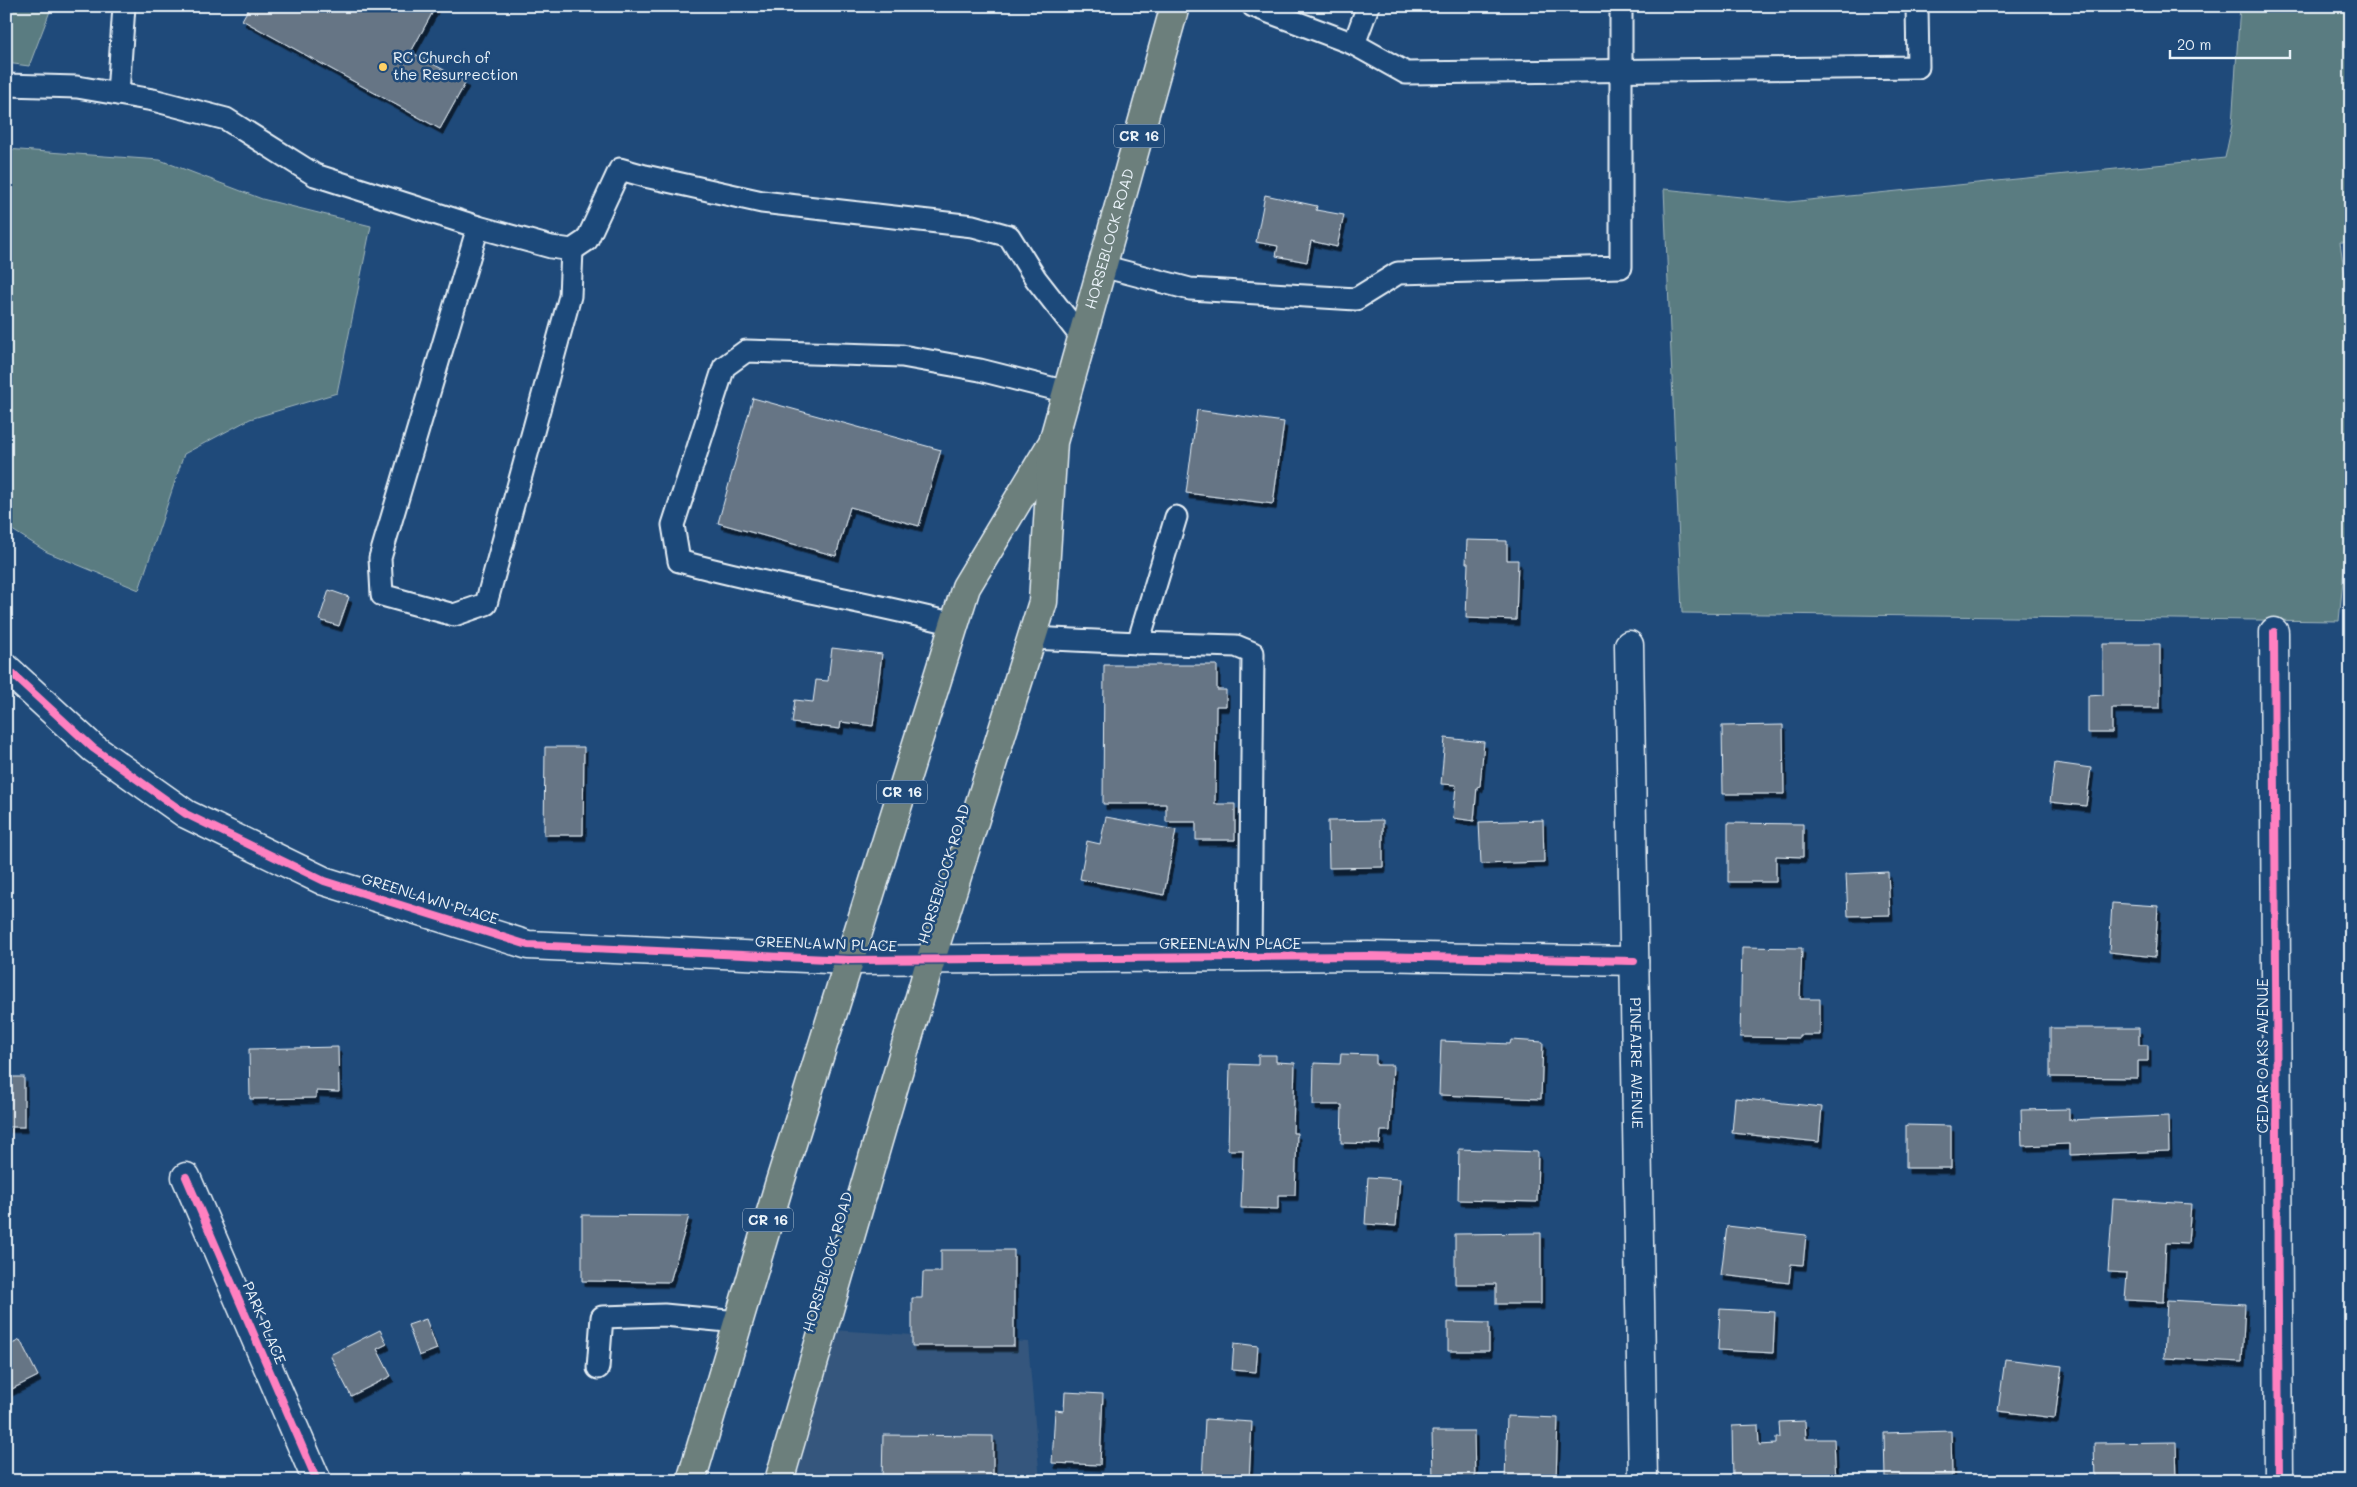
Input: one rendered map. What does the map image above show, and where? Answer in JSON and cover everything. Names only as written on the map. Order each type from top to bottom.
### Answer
[{"type":"main road","name":"HORSEBLOCK ROAD","points":[[779,1481],[931,959],[1043,602],[1053,442],[1175,6]]},
{"type":"main road","name":"HORSEBLOCK ROAD","points":[[691,1481],[849,960],[966,587],[1053,442]]},
{"type":"street","name":"CEDAR OAKS AVENUE","points":[[2274,632],[2279,1481]]},
{"type":"street","name":"PINEAIRE AVENUE","points":[[1629,645],[1643,1481]]},
{"type":"street","name":"GREENLAWN PLACE","points":[[6,668],[93,748],[186,814],[324,881],[528,944],[849,960],[1368,956],[1634,961]]},
{"type":"street","name":"PARK PLACE","points":[[186,1177],[317,1481]]},
{"type":"lane","points":[[118,94],[124,6]]},
{"type":"lane","points":[[1254,6],[1354,44],[1406,73],[1918,67],[1917,6]]},
{"type":"lane","points":[[1354,44],[1368,6]]},
{"type":"lane","points":[[1102,266],[1190,289],[1356,298],[1398,273],[1621,267],[1621,6]]},
{"type":"lane","points":[[6,85],[78,87],[153,100],[226,119],[315,175],[478,227],[551,247],[572,250],[587,240],[620,169],[762,202],[974,226],[1009,236],[1036,279],[1082,338]]},
{"type":"lane","points":[[478,227],[380,558],[382,595],[454,615],[486,604],[570,296],[572,250]]},
{"type":"lane","points":[[954,624],[888,607],[746,579],[679,561],[673,525],[724,367],[746,351],[902,356],[980,370],[1067,392]]},
{"type":"lane","points":[[1138,643],[1176,517]]},
{"type":"lane","points":[[1032,638],[1236,646],[1253,653],[1250,957]]},
{"type":"lane","points":[[598,1368],[602,1317],[664,1315],[738,1322]]},
{"type":"shaded area","points":[[832,1330],[1028,1342],[1040,1481],[777,1481]]},
{"type":"green space","points":[[6,6],[52,6],[29,66],[6,63]]},
{"type":"green space","points":[[2240,6],[2351,6],[2351,243],[2340,242],[2351,317],[2351,498],[2339,621],[1682,613],[1664,189],[1789,202],[2225,158],[2232,125]]},
{"type":"green space","points":[[6,149],[160,160],[262,199],[371,226],[337,393],[250,419],[184,454],[139,590],[47,552],[6,526]]},
{"type":"building","name":"RC Church of the Resurrection","points":[[250,6],[436,6],[411,52],[466,82],[440,129],[242,20]]},
{"type":"building","points":[[1265,195],[1317,206],[1316,210],[1344,215],[1337,247],[1311,241],[1307,262],[1276,256],[1278,246],[1256,242]]},
{"type":"building","points":[[753,398],[941,450],[919,526],[850,507],[836,556],[718,523]]},
{"type":"building","points":[[1197,410],[1284,422],[1273,504],[1186,493]]},
{"type":"building","points":[[1467,540],[1507,541],[1507,560],[1518,560],[1516,620],[1466,618]]},
{"type":"building","points":[[329,590],[349,597],[339,626],[319,620]]},
{"type":"building","points":[[2103,644],[2160,644],[2160,708],[2112,708],[2112,733],[2088,733],[2088,696],[2103,695]]},
{"type":"building","points":[[832,648],[882,654],[873,726],[841,722],[840,729],[792,723],[795,700],[813,702],[816,680],[828,681]]},
{"type":"building","points":[[1104,665],[1217,665],[1217,690],[1226,690],[1226,706],[1216,706],[1215,804],[1235,804],[1235,840],[1196,840],[1196,822],[1166,822],[1166,804],[1103,804]]},
{"type":"building","points":[[1783,725],[1784,794],[1723,794],[1722,726]]},
{"type":"building","points":[[1445,738],[1484,742],[1480,786],[1477,787],[1474,821],[1453,818],[1456,785],[1441,784]]},
{"type":"building","points":[[545,747],[584,747],[583,835],[544,835]]},
{"type":"building","points":[[2055,763],[2091,768],[2086,806],[2050,802]]},
{"type":"building","points":[[1106,817],[1176,830],[1164,895],[1080,879],[1087,841],[1100,844]]},
{"type":"building","points":[[1383,820],[1383,867],[1329,868],[1328,821]]},
{"type":"building","points":[[1543,820],[1544,862],[1481,864],[1479,822]]},
{"type":"building","points":[[1728,823],[1803,824],[1803,857],[1776,856],[1776,882],[1728,882]]},
{"type":"building","points":[[1888,872],[1890,915],[1848,916],[1846,874]]},
{"type":"building","points":[[2112,903],[2158,906],[2155,957],[2109,952]]},
{"type":"building","points":[[1742,947],[1802,948],[1800,999],[1820,999],[1820,1035],[1799,1035],[1799,1038],[1740,1037]]},
{"type":"building","points":[[2050,1028],[2139,1028],[2139,1045],[2148,1045],[2148,1061],[2138,1061],[2138,1078],[2050,1077]]},
{"type":"building","points":[[1511,1040],[1543,1042],[1541,1099],[1439,1095],[1441,1041],[1510,1044]]},
{"type":"building","points":[[338,1047],[339,1092],[316,1091],[316,1098],[250,1099],[249,1049]]},
{"type":"building","points":[[1341,1054],[1376,1055],[1376,1065],[1393,1065],[1390,1131],[1381,1131],[1380,1144],[1341,1143],[1342,1105],[1313,1105],[1314,1063],[1340,1064]]},
{"type":"building","points":[[1258,1055],[1276,1055],[1276,1062],[1295,1063],[1293,1133],[1297,1133],[1295,1195],[1278,1195],[1278,1209],[1241,1208],[1243,1150],[1228,1150],[1230,1064],[1258,1065]]},
{"type":"building","points":[[6,1077],[24,1077],[24,1127],[6,1127]]},
{"type":"building","points":[[1735,1098],[1822,1107],[1819,1142],[1732,1133]]},
{"type":"building","points":[[2069,1109],[2069,1120],[2168,1116],[2169,1151],[2069,1155],[2069,1144],[2022,1146],[2021,1110]]},
{"type":"building","points":[[1906,1125],[1951,1126],[1951,1168],[1906,1168]]},
{"type":"building","points":[[1459,1149],[1538,1152],[1537,1202],[1458,1200]]},
{"type":"building","points":[[1368,1177],[1400,1179],[1396,1226],[1365,1224]]},
{"type":"building","points":[[2113,1199],[2191,1204],[2188,1244],[2166,1243],[2163,1302],[2125,1300],[2127,1273],[2108,1272]]},
{"type":"building","points":[[582,1215],[689,1216],[670,1282],[582,1281]]},
{"type":"building","points":[[1727,1226],[1806,1235],[1803,1265],[1791,1264],[1789,1283],[1721,1275]]},
{"type":"building","points":[[1541,1233],[1541,1304],[1496,1304],[1496,1284],[1455,1284],[1455,1234]]},
{"type":"building","points":[[941,1250],[1014,1250],[1014,1346],[912,1346],[912,1298],[922,1298],[923,1272],[941,1272]]},
{"type":"building","points":[[2167,1300],[2245,1304],[2242,1362],[2164,1358]]},
{"type":"building","points":[[1720,1309],[1775,1312],[1773,1353],[1718,1350]]},
{"type":"building","points":[[426,1319],[437,1349],[419,1356],[408,1325]]},
{"type":"building","points":[[1448,1322],[1489,1323],[1489,1351],[1448,1351]]},
{"type":"building","points":[[380,1330],[387,1344],[377,1349],[391,1376],[351,1396],[330,1355]]},
{"type":"building","points":[[20,1340],[38,1376],[6,1392],[6,1347]]},
{"type":"building","points":[[1234,1343],[1258,1346],[1256,1372],[1232,1370]]},
{"type":"building","points":[[2005,1359],[2062,1366],[2055,1418],[1998,1411]]},
{"type":"building","points":[[1065,1392],[1103,1394],[1100,1465],[1052,1463],[1055,1410],[1064,1411]]},
{"type":"building","points":[[1507,1416],[1558,1418],[1556,1481],[1505,1481]]},
{"type":"building","points":[[1205,1419],[1252,1422],[1249,1481],[1202,1481]]},
{"type":"building","points":[[1805,1421],[1806,1439],[1834,1439],[1836,1481],[1733,1481],[1732,1426],[1758,1425],[1759,1445],[1776,1444],[1776,1438],[1780,1438],[1779,1422]]},
{"type":"building","points":[[1432,1431],[1474,1431],[1475,1481],[1433,1481]]},
{"type":"building","points":[[1951,1431],[1952,1476],[1885,1478],[1884,1433]]},
{"type":"building","points":[[883,1435],[993,1436],[993,1481],[882,1481]]},
{"type":"building","points":[[2176,1442],[2177,1481],[2095,1481],[2094,1443]]},
{"type":"cycle path","points":[[2274,632],[2279,1481]]},
{"type":"cycle path","points":[[6,668],[93,748],[186,814],[324,881],[528,945],[849,960],[1368,956],[1634,961]]},
{"type":"cycle path","points":[[186,1177],[317,1481]]},
{"type":"place","name":"RC Church of the Resurrection","points":[[383,67]]}]
